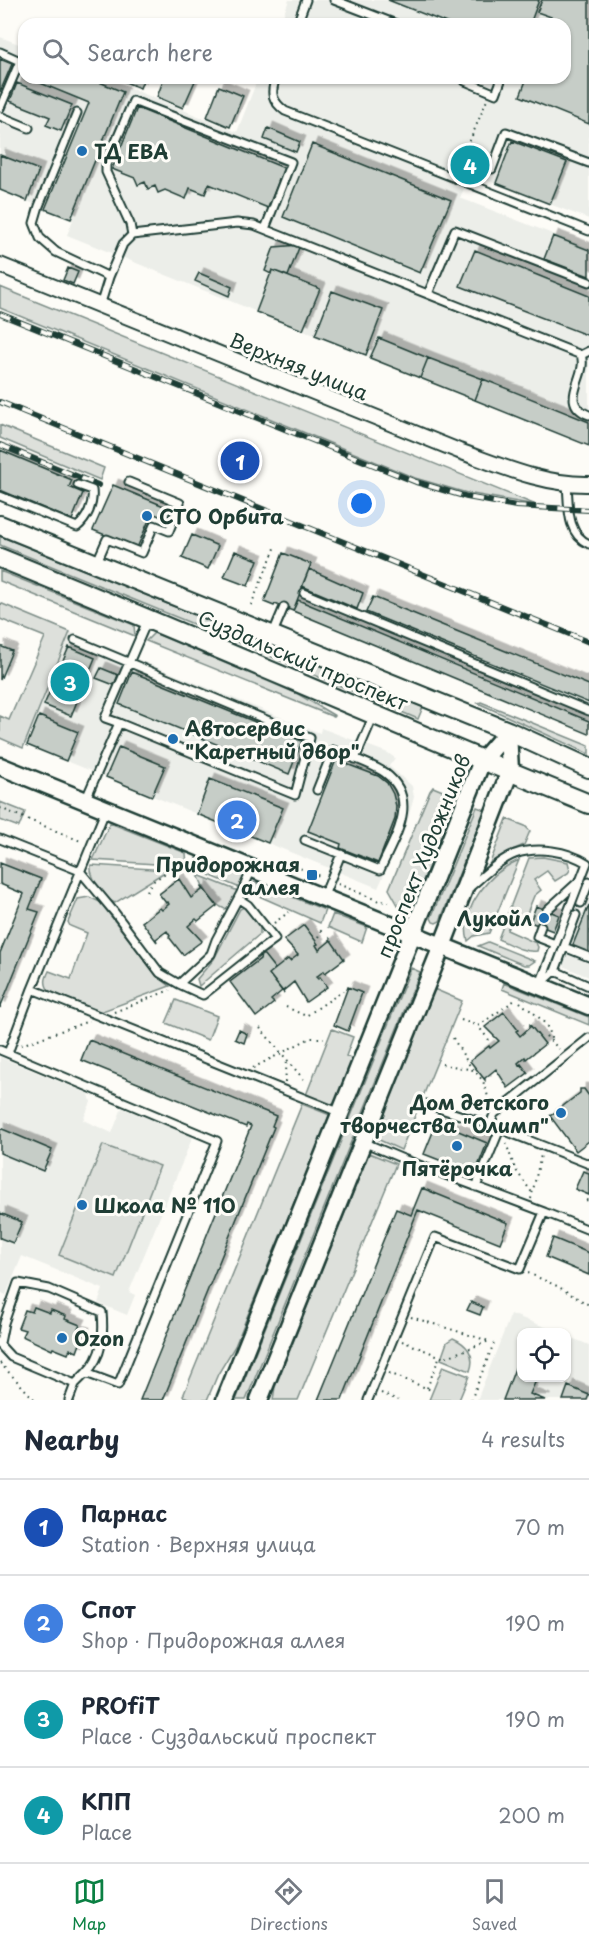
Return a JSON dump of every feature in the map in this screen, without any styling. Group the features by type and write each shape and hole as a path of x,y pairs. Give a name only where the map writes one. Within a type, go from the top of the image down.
{"main road":[{"name":"Суздальский проспект","path":"0,525 508,731 589,768"},
{"name":"Суздальский проспект","path":"0,558 589,804"}],"street":[{"name":"Верхняя улица","path":"0,265 459,451 526,474 567,484 589,484"},
{"name":"проспект Художников","path":"225,1400 482,761 508,731"},
{"path":"259,1400 510,771 508,731"},
{"path":"0,766 540,984 589,1006"}],"lane":[{"path":"299,18 306,0"},
{"path":"334,0 380,18"},
{"path":"0,52 18,60"},
{"path":"0,108 18,66"},
{"path":"274,84 273,101 285,111 589,231"},
{"path":"472,84 496,94 500,84"},
{"path":"132,235 130,224 106,171 106,165 133,100 291,162 265,229"},
{"path":"77,113 34,223 40,238 56,252 109,277"},
{"path":"0,116 29,128"},
{"path":"492,169 506,132 589,163"},
{"path":"100,306 123,244 132,235 237,223 254,225 580,355 586,374 575,394 575,401 578,408 589,415"},
{"path":"428,294 455,230 589,282"},
{"path":"580,355 589,351"},
{"path":"96,564 107,539 142,553 154,525 169,531 180,503 129,482"},
{"path":"567,484 572,530 589,544"},
{"path":"0,496 77,527 84,522 93,500 92,490 78,485"},
{"path":"304,593 589,711"},
{"path":"272,635 284,607"},
{"path":"75,640 129,662 310,738 295,795 105,718 129,662 148,618"},
{"path":"355,759 374,714"},
{"path":"85,801 119,723"},
{"path":"305,840 380,870 403,817 405,805 395,783 384,772 333,750 317,790"},
{"path":"86,1373 118,1385 217,1141 4,1052 106,809"},
{"path":"0,839 80,871 160,972 203,995 275,939 248,905 239,898"},
{"path":"461,894 514,854 552,851 575,855 588,864 540,984"},
{"path":"323,897 341,854"},
{"path":"179,984 211,954 252,869"},
{"path":"547,910 581,879"},
{"path":"581,903 589,883"},
{"path":"540,984 555,972 576,915"},
{"path":"541,926 537,937 555,944"},
{"path":"564,947 589,957"},
{"path":"555,972 589,986"},
{"path":"573,999 579,982"},
{"path":"32,989 341,1113"},
{"path":"490,1125 494,1114 589,1038"},
{"path":"426,1104 490,1125 589,1164"},
{"path":"476,1187 500,1129"},
{"path":"363,1142 589,1230"},
{"path":"368,1400 435,1237 520,1269 544,1212"},
{"path":"69,1400 75,1384 95,1364 104,1336 102,1312 49,1289 18,1282 4,1323 0,1344 11,1357 75,1384"}],"path":[{"path":"454,179 490,92"},
{"path":"250,605 276,546"},
{"path":"0,808 91,845"},
{"path":"147,891 152,882 173,868"},
{"path":"267,928 289,912"},
{"path":"318,937 323,927"},
{"path":"286,1007 306,1016 343,991"},
{"path":"478,1026 515,1000"},
{"path":"520,1002 543,1021 552,1034 551,1041"},
{"path":"460,1020 478,1026 489,1040"},
{"path":"260,1029 306,1082"},
{"path":"546,1036 566,1056"},
{"path":"243,1074 310,1038 324,1038"},
{"path":"453,1038 473,1070 483,1081 494,1114"},
{"path":"285,1091 287,1060"},
{"path":"442,1064 473,1070"},
{"path":"500,1129 515,1168 533,1194"},
{"path":"529,1207 544,1147"},
{"path":"520,1269 589,1304"},
{"path":"394,1338 444,1358 489,1341 403,1315"},
{"path":"471,1400 494,1343"},
{"path":"381,1370 429,1389 439,1356"},
{"path":"0,1363 35,1400"},
{"path":"373,1390 398,1400"}],"shaded area":[{"path":"289,0 589,0 589,219 470,174 460,198 589,248 589,446 67,235 73,220 0,190 0,37 18,44 18,84 120,84 237,132 256,84 571,84 571,18 282,18"},
{"path":"0,287 536,505 467,493 415,478 0,308"},
{"path":"0,425 104,468 100,480 0,438"},
{"path":"0,536 423,707 418,719 0,545"},
{"path":"283,553 311,564 309,569 363,593 589,685 589,734 276,604 274,606 264,602"},
{"path":"0,571 134,625 135,636 0,581"},
{"path":"0,603 70,632 23,748 0,738 0,716 9,720 45,637 0,619"},
{"name":"Автосервис \"Каретный двор\"","path":"70,632 320,733 321,728 388,753 395,758 389,766 412,786 414,797 406,826 378,888 25,744"},
{"path":"154,633 298,694 335,716 146,641"},
{"path":"481,702 589,746 589,754 478,703"},
{"path":"433,787 457,797 416,898 411,906 401,910 389,889"},
{"path":"0,802 25,812 19,827 0,820"},
{"path":"477,807 485,810 440,921 433,922 431,918"},
{"path":"507,819 525,826 530,831 524,845 490,863"},
{"path":"110,823 186,853 187,866 93,860"},
{"path":"196,857 245,877 240,888 197,870"},
{"path":"543,857 568,862 570,870 555,881 547,871 534,880 541,890 534,896 523,923 512,918 507,930 536,943 538,947 537,951 527,951 498,939 529,858"},
{"path":"519,860 489,933 474,936 468,941 466,929 468,916 479,893 498,873"},
{"path":"91,865 168,870 115,903 98,887 92,875"},
{"path":"198,875 238,891 230,906 225,909 216,904 205,890"},
{"path":"255,882 325,910 320,923 250,892"},
{"path":"89,897 100,902 157,976 170,986 100,1012 49,991 46,981 49,971 71,979 87,933 70,926 68,922 78,899"},
{"path":"589,897 589,977 563,966"},
{"path":"244,907 260,925 260,934 199,986 197,979 214,959 240,909"},
{"path":"333,914 367,927 362,942 328,927"},
{"path":"488,942 535,961 524,965 478,946"},
{"path":"411,968 420,972 246,1400 236,1400"},
{"path":"504,983 589,1017 589,1025 502,989"},
{"path":"434,989 462,1001 401,1150 375,1138"},
{"path":"176,1000 217,1016 208,1040 166,1023"},
{"path":"332,1029 353,1037 346,1056 353,1059 334,1106 306,1095"},
{"name":"Школа № 110","path":"0,1057 89,1094 91,1102 83,1120 112,1133 122,1108 193,1136 129,1292 135,1295 127,1315 98,1303 103,1289 22,1256 6,1295 0,1292"},
{"path":"302,1104 330,1115 235,1346 218,1374 207,1400 193,1400 183,1396"},
{"path":"103,1145 160,1166 116,1278 59,1255"},
{"path":"369,1153 396,1164 298,1400 273,1400 275,1387"},
{"path":"511,1314 548,1328 517,1328 517,1382 571,1382 571,1338 589,1345 589,1400 477,1400"},
{"path":"453,1338 469,1351 472,1360 470,1371 441,1359 447,1342"},
{"path":"443,1366 469,1376 459,1400 429,1400"}],"building":[{"path":"388,0 539,0 532,18 434,18"},
{"path":"542,0 589,0 589,124 520,96 525,84 571,84 571,18 551,18 537,12"},
{"path":"0,59 12,64 0,92"},
{"path":"17,83 72,105 61,131 46,125 50,117 10,101"},
{"path":"43,84 104,84 123,92 71,219 45,209 89,103"},
{"path":"130,84 142,84 140,88"},
{"path":"162,84 194,84 183,108 157,97"},
{"path":"219,86 243,96 230,127 207,117"},
{"path":"137,108 284,168 268,208 209,184 205,194 190,188 186,199 165,190 158,193 155,186 148,189 145,182 138,185 135,178 112,169"},
{"path":"268,128 300,142 296,152 264,139"},
{"path":"512,141 567,162 550,204 496,183"},
{"path":"312,144 451,200 420,273 283,217"},
{"path":"0,155 39,170 27,201 0,190"},
{"path":"553,236 589,250 589,276 544,259"},
{"path":"300,245 288,276 272,270 271,274 265,271 274,247"},
{"path":"475,250 589,296 589,336 460,286"},
{"path":"68,268 78,272 73,284 63,280"},
{"path":"272,270 320,289 303,330 256,312"},
{"path":"199,273 232,287 229,296 195,281"},
{"path":"332,291 383,310 366,355 315,335"},
{"path":"379,338 428,358 420,378 370,358"},
{"path":"428,358 483,379 475,400 420,378"},
{"path":"483,379 589,422 589,446 475,400"},
{"path":"0,450 72,480 69,487 83,493 72,520 0,490"},
{"path":"113,485 171,509 167,519 152,513 137,548 93,530"},
{"path":"192,535 218,546 208,569 182,558"},
{"path":"235,551 258,560 248,586 224,577"},
{"path":"283,553 311,564 293,611 264,602"},
{"path":"309,569 363,593 357,609 302,586"},
{"path":"373,597 589,685 589,703 366,612"},
{"path":"298,600 589,721 589,734 293,611"},
{"path":"0,646 12,651 0,680"},
{"path":"69,647 95,658 71,716 44,705"},
{"path":"101,668 118,675 114,685 96,678"},
{"path":"132,672 302,741 289,774 119,704"},
{"path":"39,716 78,732 66,761 27,745"},
{"path":"119,747 165,766 152,796 106,777"},
{"path":"336,760 378,776 387,783 393,794 396,806 395,819 378,863 340,848 341,844 308,831"},
{"path":"210,779 283,808 268,843 197,814"},
{"path":"0,863 41,879 29,909 39,912 0,1008 0,953 24,894 0,884"},
{"path":"179,879 191,898 202,890 202,887 217,906 188,926 202,941 183,955 167,931 156,939 157,942 142,922 169,904 159,894"},
{"path":"589,905 589,954 572,947"},
{"name":"Лукойл","path":"536,906 559,915 553,931 530,922"},
{"path":"304,925 318,944 316,945 319,950 330,939 344,959 316,977 318,979 320,977 327,987 306,1002 294,982 283,991 284,993 269,974 288,959 290,961 298,955 284,940"},
{"path":"261,955 264,955 275,969 269,974 282,991 271,1000 274,1003 256,1017 230,982 260,959"},
{"path":"348,987 362,993 348,1031 334,1025"},
{"path":"504,1012 520,1036 530,1025 545,1044 518,1063 528,1073 508,1088 496,1069 485,1080 470,1061 499,1041 485,1027"},
{"path":"239,1030 247,1034 244,1043 235,1039"},
{"path":"89,1040 276,1116 272,1126 274,1127 163,1400 140,1400 251,1126 247,1124 246,1127 81,1060"},
{"path":"580,1089 584,1089 589,1096 589,1141 576,1151 550,1116 580,1093"},
{"name":"Пятёрочка","path":"437,1122 487,1143 475,1174 424,1154"},
{"path":"0,1128 52,1150 43,1171 0,1153"},
{"path":"583,1171 589,1173 589,1195 575,1189"},
{"path":"422,1188 508,1223 500,1243 418,1210 342,1400 318,1400 396,1209 411,1215"},
{"path":"0,1213 22,1222 13,1243 0,1238"},
{"path":"553,1238 589,1253 589,1275 546,1257"},
{"path":"471,1302 483,1307 480,1315 467,1310"},
{"path":"34,1307 50,1313 51,1310 80,1325 77,1331 84,1333 77,1352 70,1349 68,1354 53,1348 52,1350 22,1336 25,1330 18,1328 25,1310 32,1312"},
{"path":"516,1366 517,1382 535,1382 530,1394 545,1400 503,1400"},
{"path":"568,1386 589,1395 587,1400 563,1400"}],"railway":[{"path":"0,314 416,482 467,497 516,506 589,510"},
{"path":"0,402 589,642"},
{"path":"0,445 98,485"}],"place":[{"name":"ТД ЕВА","path":"82,151"},
{"name":"КПП","path":"470,165"},
{"name":"Парнас","path":"240,461"},
{"name":"СТО Орбита","path":"147,516"},
{"name":"PROfiT","path":"70,682"},
{"name":"Автосервис \"Каретный двор\"","path":"173,739"},
{"name":"Спот","path":"237,820"},
{"name":"Придорожная аллея","path":"312,875"},
{"name":"Лукойл","path":"544,918"},
{"name":"Дом детского творчества \"Олимп\"","path":"561,1113"},
{"name":"Пятёрочка","path":"457,1146"},
{"name":"Школа № 110","path":"82,1205"},
{"name":"Ozon","path":"62,1338"}]}
